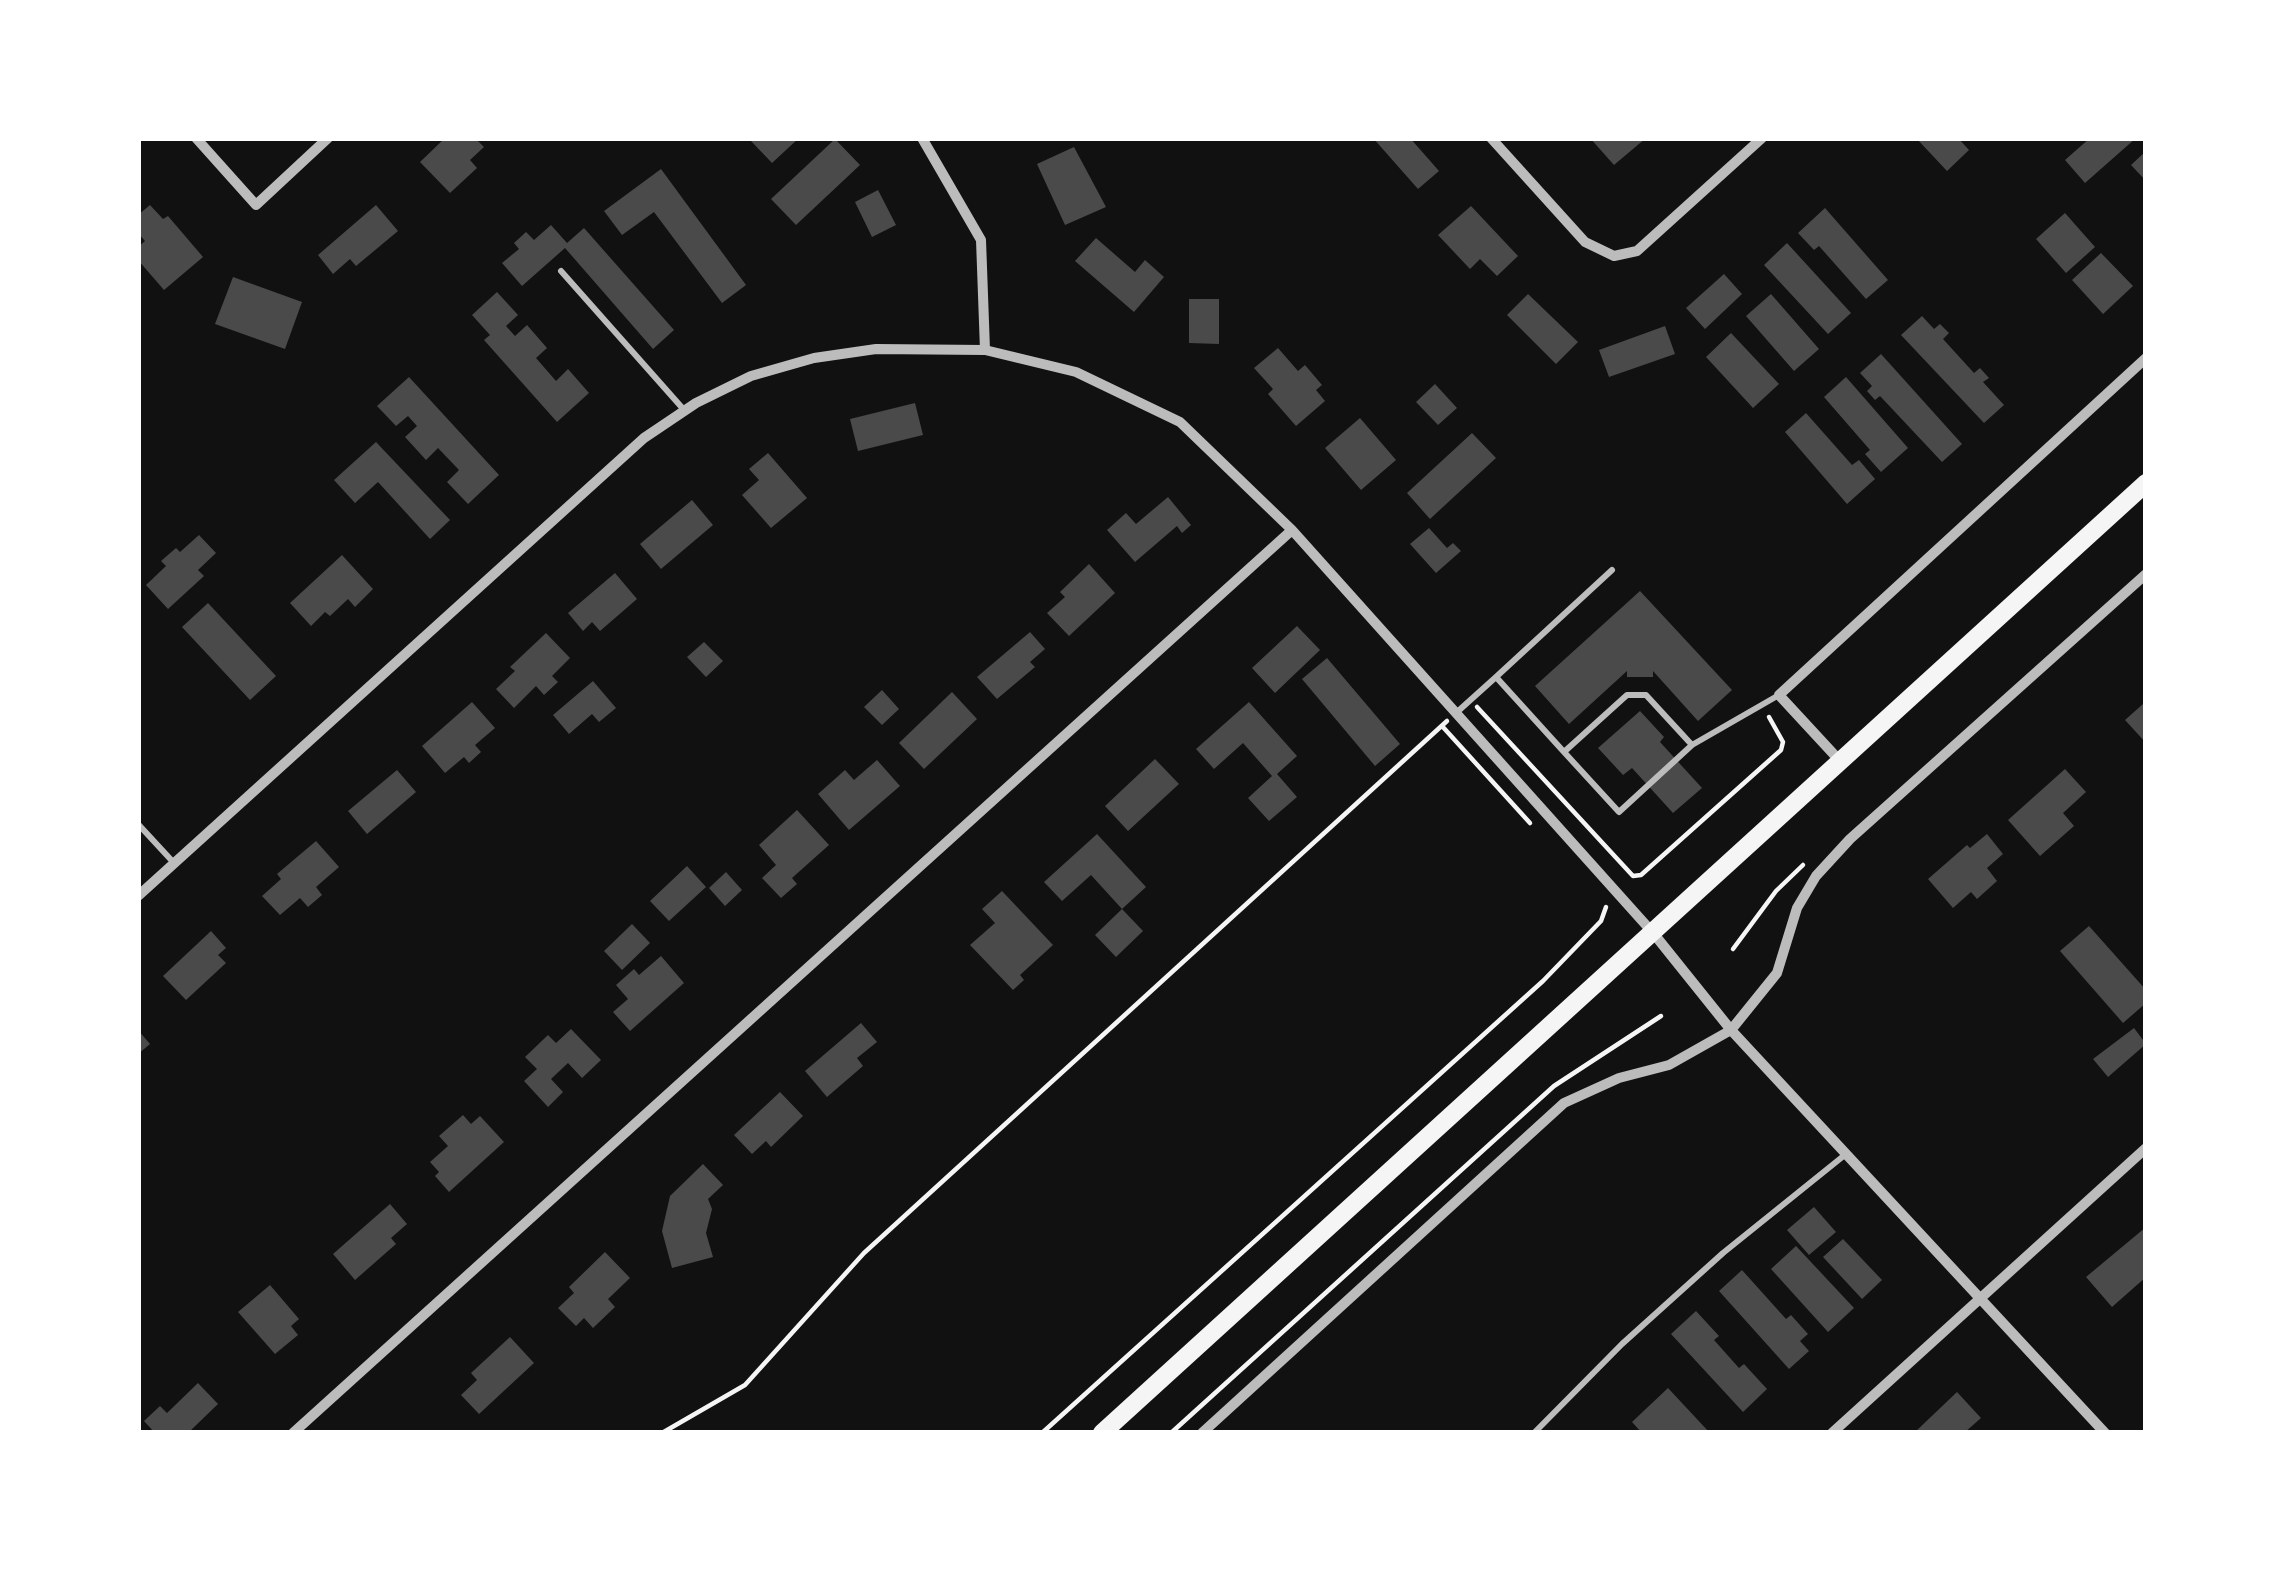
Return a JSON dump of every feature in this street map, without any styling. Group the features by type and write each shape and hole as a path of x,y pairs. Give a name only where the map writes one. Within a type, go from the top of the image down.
{"main road":[{"path":"1102,1433 2146,483"}],"street":[{"path":"196,138 256,205 328,138"},
{"path":"922,138 981,240 985,350"},
{"path":"1491,138 1585,242 1614,256 1637,251 1762,138"},
{"path":"138,896 626,454 685,411 751,376 814,358 876,349 985,350 1076,372 1180,422 1292,530 1654,934 1731,1030 2104,1433"},
{"path":"1840,761 1779,695 2146,358"},
{"path":"293,1433 1292,530"},
{"path":"1202,1433 1564,1103 1619,1078 1670,1065 1731,1030 1777,973 1797,908 1827,864 2146,574"},
{"path":"1832,1433 2146,1148"}],"lane":[{"path":"561,271 685,411"},
{"path":"1456,713 1612,570"},
{"path":"1496,677 1619,812 1692,746 1779,695"},
{"path":"1564,752 1627,695 1646,695 1692,746"},
{"path":"138,824 174,863"},
{"path":"1534,1433 1622,1344 1723,1253 1846,1154"}],"path":[{"path":"662,1433 745,1385 864,1253 1456,713"},
{"path":"1442,726 1543,837"},
{"path":"1042,1433 1543,981 1601,921 1606,905"},
{"path":"1171,1433 1554,1086 1661,1016"}],"building":[{"path":"445,138 475,138 484,147 470,160 477,168 450,193 420,162"},
{"path":"799,138 772,163 751,141"},
{"path":"1373,138 1410,138 1439,171 1418,189"},
{"path":"1590,138 1646,138 1614,165"},
{"path":"1916,138 1958,138 1969,150 1947,171"},
{"path":"2090,138 2136,138 2085,183 2065,160"},
{"path":"835,139 860,165 796,225 771,199"},
{"path":"1074,147 1106,207 1065,225 1037,164"},
{"path":"2146,151 2146,181 2131,165"},
{"path":"661,169 746,285 722,303 654,212 622,235 604,211"},
{"path":"878,190 896,225 872,237 855,202"},
{"path":"150,205 163,219 168,216 203,257 164,290 138,260 138,247 145,241 138,233 138,215"},
{"path":"376,205 398,231 356,266 350,259 333,274 318,255"},
{"path":"1471,206 1518,256 1497,276 1480,259 1470,269 1438,235"},
{"path":"1825,208 1888,280 1866,299 1819,246 1814,250 1798,233"},
{"path":"2065,213 2095,247 2066,273 2036,239"},
{"path":"551,225 567,243 584,228 674,330 653,349 565,248 522,286 502,263 519,249 514,243 526,232 534,240"},
{"path":"1096,238 1135,272 1145,260 1164,277 1134,312 1075,261"},
{"path":"1787,243 1851,313 1828,334 1764,265"},
{"path":"2101,253 2133,286 2103,314 2072,280"},
{"path":"1724,274 1742,294 1705,329 1686,308"},
{"path":"233,277 302,302 285,349 215,324"},
{"path":"497,292 518,315 506,326 515,336 527,325 547,348 536,358 556,381 568,369 589,393 557,422 484,340 490,335 472,315"},
{"path":"1528,294 1578,342 1556,364 1507,315"},
{"path":"1771,294 1819,349 1794,371 1746,316"},
{"path":"1189,299 1219,299 1219,344 1189,343"},
{"path":"1922,316 1934,329 1940,324 1949,333 1943,339 1974,373 1980,368 1989,378 1983,382 2004,405 1984,423 1901,335"},
{"path":"1665,326 1675,354 1609,377 1599,350"},
{"path":"1731,333 1779,384 1753,408 1706,357"},
{"path":"1278,348 1298,371 1305,365 1322,385 1316,390 1325,401 1296,426 1268,394 1273,389 1254,368"},
{"path":"1881,354 1962,444 1942,462 1880,396 1875,400 1867,391 1872,386 1860,373"},
{"path":"409,377 499,475 468,504 447,482 459,470 438,448 426,460 405,437 417,426 408,416 396,426 377,406"},
{"path":"1846,377 1908,448 1881,472 1865,454 1870,450 1824,397"},
{"path":"1435,384 1457,408 1438,425 1416,402"},
{"path":"915,403 923,435 858,451 850,419"},
{"path":"1806,413 1852,465 1859,460 1875,479 1847,504 1785,432"},
{"path":"1360,418 1396,460 1361,490 1325,448"},
{"path":"1472,433 1496,458 1430,519 1407,493"},
{"path":"376,442 450,520 430,539 378,482 355,503 334,480"},
{"path":"768,453 807,498 771,528 742,495 759,480 749,469"},
{"path":"1168,497 1191,525 1182,533 1177,526 1135,562 1107,530 1126,513 1136,524"},
{"path":"692,500 713,525 661,569 640,544"},
{"path":"1429,528 1447,548 1453,543 1461,551 1436,573 1410,544"},
{"path":"199,535 216,553 198,570 204,576 168,609 146,585 166,566 161,561"},
{"path":"342,555 373,589 355,607 348,599 311,626 290,603"},
{"path":"1089,564 1115,593 1069,636 1047,613 1065,597 1060,592"},
{"path":"615,573 637,599 600,631 592,622 583,631 568,613"},
{"path":"1640,591 1732,690 1698,721 1653,671 1653,677 1627,677 1627,671 1569,724 1535,686"},
{"path":"208,603 276,676 250,700 182,627"},
{"path":"1297,626 1320,650 1275,693 1252,668"},
{"path":"1030,632 1045,649 1030,662 1035,667 997,699 977,677"},
{"path":"546,633 570,658 552,676 558,682 544,695 536,686 514,708 496,689 515,671 510,667"},
{"path":"704,642 723,661 706,677 687,657"},
{"path":"1327,658 1400,744 1375,766 1302,679"},
{"path":"593,681 616,708 599,722 592,714 569,734 553,715"},
{"path":"882,690 899,709 882,725 864,707"},
{"path":"952,692 977,719 924,769 899,743"},
{"path":"472,702 495,728 475,745 481,752 469,763 464,757 445,773 422,746"},
{"path":"1249,702 1297,756 1277,774 1297,797 1269,821 1248,798 1272,776 1243,743 1214,769 1196,749"},
{"path":"2143,704 2146,707 2146,743 2125,720"},
{"path":"1640,711 1664,737 1660,742 1702,788 1673,813 1632,768 1623,775 1598,748"},
{"path":"1155,759 1179,784 1128,831 1105,806"},
{"path":"877,760 900,786 849,830 818,794 845,770 854,780"},
{"path":"2065,769 2086,792 2063,813 2074,826 2040,856 2008,820"},
{"path":"397,770 416,792 367,834 348,811"},
{"path":"797,810 829,845 792,878 797,884 781,898 762,878 776,865 759,845"},
{"path":"1097,834 1146,887 1122,909 1091,875 1062,901 1044,882"},
{"path":"1987,834 2003,854 1987,868 1997,881 1977,899 1971,892 1953,908 1928,879"},
{"path":"316,841 339,867 316,887 322,895 308,907 300,898 280,915 262,896 281,879 277,874"},
{"path":"687,866 706,887 669,921 650,901"},
{"path":"726,872 742,890 725,906 709,888"},
{"path":"1002,891 1053,945 1020,975 1024,980 1013,990 970,945 995,923 982,909"},
{"path":"1122,909 1143,931 1116,957 1095,935"},
{"path":"632,924 650,943 622,970 604,951"},
{"path":"2089,926 2146,990 2146,1003 2123,1023 2060,951"},
{"path":"211,931 226,948 218,955 226,963 186,1000 163,976"},
{"path":"661,956 684,983 630,1031 613,1012 628,999 616,985 634,969 639,975"},
{"path":"861,1023 877,1042 857,1058 863,1066 827,1097 805,1071"},
{"path":"2134,1028 2146,1044 2108,1077 2093,1059"},
{"path":"571,1029 601,1060 582,1078 568,1063 551,1079 563,1092 548,1107 524,1081 537,1069 525,1057 548,1035 556,1043"},
{"path":"138,1030 150,1044 138,1054"},
{"path":"780,1092 803,1116 771,1147 766,1141 752,1154 734,1135"},
{"path":"463,1115 471,1124 480,1116 504,1142 449,1192 430,1162 448,1146 439,1136"},
{"path":"703,1164 723,1185 708,1199 712,1209 706,1233 713,1257 672,1268 662,1231 670,1196"},
{"path":"390,1204 407,1224 391,1238 396,1244 355,1280 333,1254"},
{"path":"1814,1207 1836,1232 1809,1255 1787,1230"},
{"path":"2146,1227 2146,1277 2112,1307 2086,1277"},
{"path":"1843,1239 1882,1280 1862,1299 1823,1257"},
{"path":"1796,1246 1854,1308 1828,1332 1771,1269"},
{"path":"605,1252 630,1278 608,1299 615,1307 593,1328 584,1318 576,1326 558,1308 574,1293 569,1287"},
{"path":"1742,1270 1786,1319 1791,1315 1808,1334 1800,1341 1809,1351 1789,1369 1719,1291"},
{"path":"270,1285 299,1319 291,1326 298,1335 275,1354 238,1312"},
{"path":"1696,1311 1739,1368 1744,1364 1767,1389 1743,1412 1671,1334"},
{"path":"510,1337 534,1363 479,1414 461,1395 477,1380 471,1373"},
{"path":"198,1383 218,1404 188,1433 155,1433 144,1421 160,1406 167,1413"},
{"path":"1668,1388 1710,1433 1642,1433 1632,1422"},
{"path":"1957,1392 1981,1418 1964,1433 1914,1433"}]}
